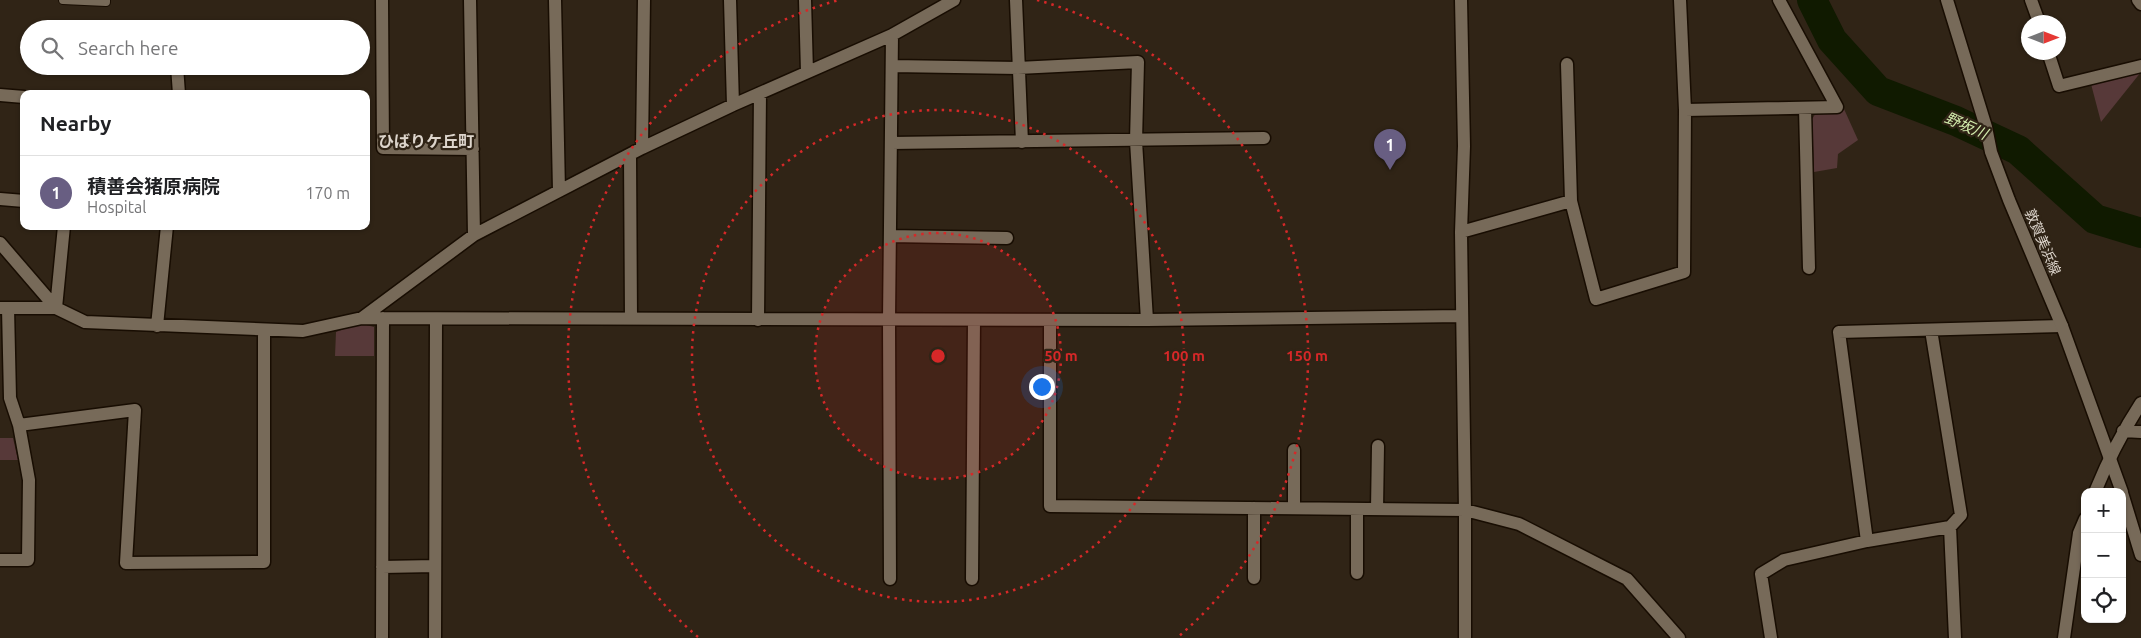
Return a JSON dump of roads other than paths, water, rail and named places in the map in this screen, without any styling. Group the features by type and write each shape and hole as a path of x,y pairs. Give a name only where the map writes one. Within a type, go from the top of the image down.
{"street":[{"path":"382,0 384,148 473,149"},
{"path":"470,0 474,235"},
{"path":"555,0 559,191"},
{"path":"642,148 644,0"},
{"path":"730,0 733,105"},
{"path":"805,0 807,72"},
{"path":"362,318 474,235 642,148 733,105 892,35 954,0"},
{"path":"1016,0 1022,142"},
{"path":"1461,0 1464,146 1460,232 1465,510 1465,638"},
{"path":"1567,64 1571,201 1596,299 1684,272 1685,110 1680,0"},
{"path":"1685,110 1837,107 1779,0"},
{"name":"敦賀美浜線","path":"1948,0 1986,126 1991,152 2062,326 2121,488"},
{"path":"2032,0 2037,15"},
{"path":"2138,0 2141,4"},
{"path":"890,578 889,320 892,35"},
{"path":"2051,60 2059,86 2141,66"},
{"path":"892,66 1018,68 1138,62 1136,141 1147,320"},
{"path":"178,75 179,90"},
{"path":"758,320 760,93"},
{"path":"0,95 20,97"},
{"path":"1805,108 1809,268"},
{"path":"891,143 1264,138"},
{"path":"630,155 631,319"},
{"path":"0,199 20,201"},
{"path":"1460,232 1571,201"},
{"path":"56,308 64,230"},
{"path":"157,326 167,230"},
{"path":"890,236 1007,238"},
{"path":"0,243 56,308 84,322 157,326 303,331 362,318 1147,320 1462,316"},
{"path":"0,560 28,560 29,480 19,425 10,398 4,308 56,308"},
{"path":"382,638 383,318"},
{"path":"435,638 436,319"},
{"path":"972,579 974,320"},
{"path":"1050,320 1050,506 1465,510 1519,524 1627,580 1678,638"},
{"path":"1867,541 1839,332 2062,326"},
{"path":"19,425 135,410 126,563 264,562 264,330"},
{"path":"1771,638 1761,574 1784,560 1867,541 1950,527 1961,515 1931,330"},
{"path":"2098,488 2110,456 2141,403"},
{"path":"2123,431 2141,432"},
{"path":"1377,509 1378,446"},
{"path":"1294,450 1294,508"},
{"name":"敦賀美浜線","path":"2126,505 2141,555"},
{"path":"1254,508 1254,578"},
{"path":"1357,509 1357,573"},
{"path":"1950,527 1955,638"},
{"path":"2064,638 2081,529"},
{"path":"382,567 435,566"}],"lane":[{"path":"63,0 106,2 106,0"}],"waterway":[{"name":"野坂川","path":"1812,0 1832,40 1878,91 1956,121 2018,150 2095,219 2141,233"}],"place":[{"name":"積善会猪原病院","path":"1390,170"}],"district":[{"name":"ひばりケ丘町","path":"426,141"}]}
